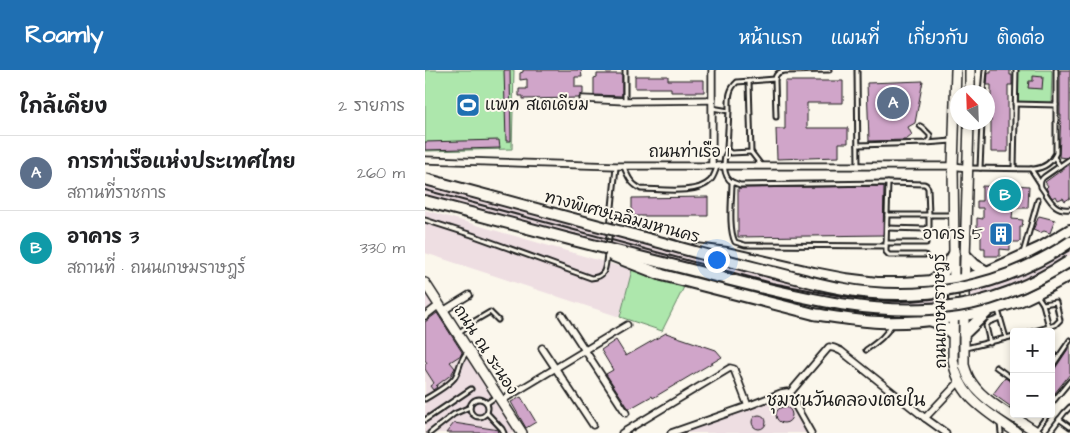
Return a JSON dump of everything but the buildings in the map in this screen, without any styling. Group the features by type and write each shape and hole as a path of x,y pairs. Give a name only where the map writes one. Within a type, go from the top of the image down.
{"highway":[{"name":"ทางพิเศษเฉลิมมหานคร","path":"425,179 666,244 839,288 873,293 935,292 958,289 1003,277 1026,267 1070,242"},
{"name":"ทางพิเศษเฉลิมมหานคร","path":"425,201 807,298 868,308 907,310 959,306 983,300 1031,283 1070,262"},
{"path":"666,244 727,253 845,279 877,283 931,282 965,279 987,272 1040,248 1070,230"},
{"path":"573,240 662,275 814,314 879,322 930,320 993,309 1019,301 1070,275"},
{"path":"931,282 943,273 954,254"},
{"path":"966,256 975,265 987,272"},
{"path":"964,334 993,309"},
{"path":"930,320 940,324 953,334"}],"street":[{"path":"712,70 712,108 718,165"},
{"name":"ถนนเกษมราษฎร์","path":"956,70 953,166 954,280 964,334 964,365 967,375 976,389 989,400 1010,412"},
{"path":"969,85 970,70"},
{"path":"583,99 712,100"},
{"name":"ถนนเกษมราษฎร์","path":"969,130 965,279 959,315 953,334 954,367 959,382 970,397 1017,433"},
{"name":"ถนนท่าเรือ 1","path":"425,160 616,166 953,166 968,168"},
{"name":"ถนน ณ ระนอง","path":"425,283 522,433"},
{"path":"425,316 469,295"},
{"path":"562,315 626,414"},
{"path":"499,399 555,369 627,325"},
{"path":"789,394 829,347 834,348 841,351 946,433"},
{"path":"542,348 593,425"},
{"path":"622,433 730,368 734,369 748,406"},
{"path":"925,418 959,382"},
{"path":"671,433 787,392 811,433"},
{"name":"ถนนเกษมราษฎร์","path":"1020,418 1037,432"}],"lane":[{"path":"625,70 625,100"},
{"path":"776,117 775,76 778,72 829,70"},
{"path":"857,70 858,166"},
{"path":"984,85 985,70"},
{"path":"1014,168 1016,70"},
{"path":"968,168 1031,169 1040,168 1049,163 1056,153 1056,70"},
{"path":"624,166 629,180 641,188 685,190 701,187 710,181 728,151 729,93 731,88 737,82 775,79"},
{"path":"749,81 751,152 761,166"},
{"path":"1015,104 1056,105"},
{"path":"712,108 729,111"},
{"path":"920,126 930,135 930,139 925,143"},
{"path":"979,168 981,130"},
{"path":"914,138 914,143"},
{"path":"858,144 954,141"},
{"path":"728,151 731,153 751,152"},
{"path":"1054,157 1060,166"},
{"path":"1041,183 1044,177 1070,159"},
{"path":"718,165 732,182 740,185 888,183 926,185 928,188 929,227 887,228"},
{"path":"425,220 591,278 597,278 604,271 616,166"},
{"path":"1031,169 1041,183 1041,187 1056,207 1064,210 1070,209"},
{"path":"732,182 732,236 735,242 739,244 886,245 925,243"},
{"path":"888,183 886,252 889,255 925,256"},
{"path":"1022,256 1038,200"},
{"path":"887,215 954,215"},
{"path":"1036,293 1043,304 1049,327"},
{"path":"1043,304 1054,301 1057,303 1060,320 1055,325 1045,328"},
{"path":"993,309 1000,318 1007,338"},
{"path":"457,334 490,312 498,320"},
{"path":"990,343 986,326 989,322 1000,318"},
{"path":"866,350 888,332 893,322"},
{"path":"963,349 1010,337"},
{"path":"1055,362 1070,340"},
{"path":"426,397 451,381 463,357 469,351"},
{"path":"996,367 1010,377"},
{"path":"1055,401 1070,381"},
{"path":"425,420 471,389"},
{"path":"487,403 499,399"},
{"path":"474,400 485,400 488,405 488,411 485,415 479,417 474,415 470,410 471,407 474,400"},
{"path":"430,433 454,414 471,407"},
{"path":"1049,433 1070,407"},
{"path":"487,413 503,429 504,433"},
{"path":"1037,432 1046,418"},
{"path":"1059,419 1070,427"},
{"path":"1000,421 1001,433"}],"shaded area":[{"path":"425,183 780,280 831,289 953,292 1070,245 1070,255 1029,277 986,293 954,300 916,304 875,304 830,298 716,273 425,195"},
{"path":"425,210 632,270 620,317 425,253"},
{"path":"425,287 518,433 425,433"},
{"path":"787,390 810,433 679,433"}],"green space":[{"name":"แพท สเตเดียม","path":"425,70 514,70 512,149 425,151"},
{"path":"1018,70 1051,70 1051,103 1018,103"},
{"path":"632,270 685,285 662,331 620,317"}],"railway":[{"path":"425,190 772,283 873,300 926,300 976,291 1024,274 1070,250"}],"place":[{"name":"การท่าเรือแห่งประเทศไทย","path":"893,103"},
{"name":"แพท สเตเดียม","path":"468,105"},
{"name":"อาคาร 3","path":"1005,195"},
{"name":"อาคาร 5","path":"1001,234"}],"district":[{"name":"ชุมชนวันคลองเตยใน","path":"846,400"}]}
